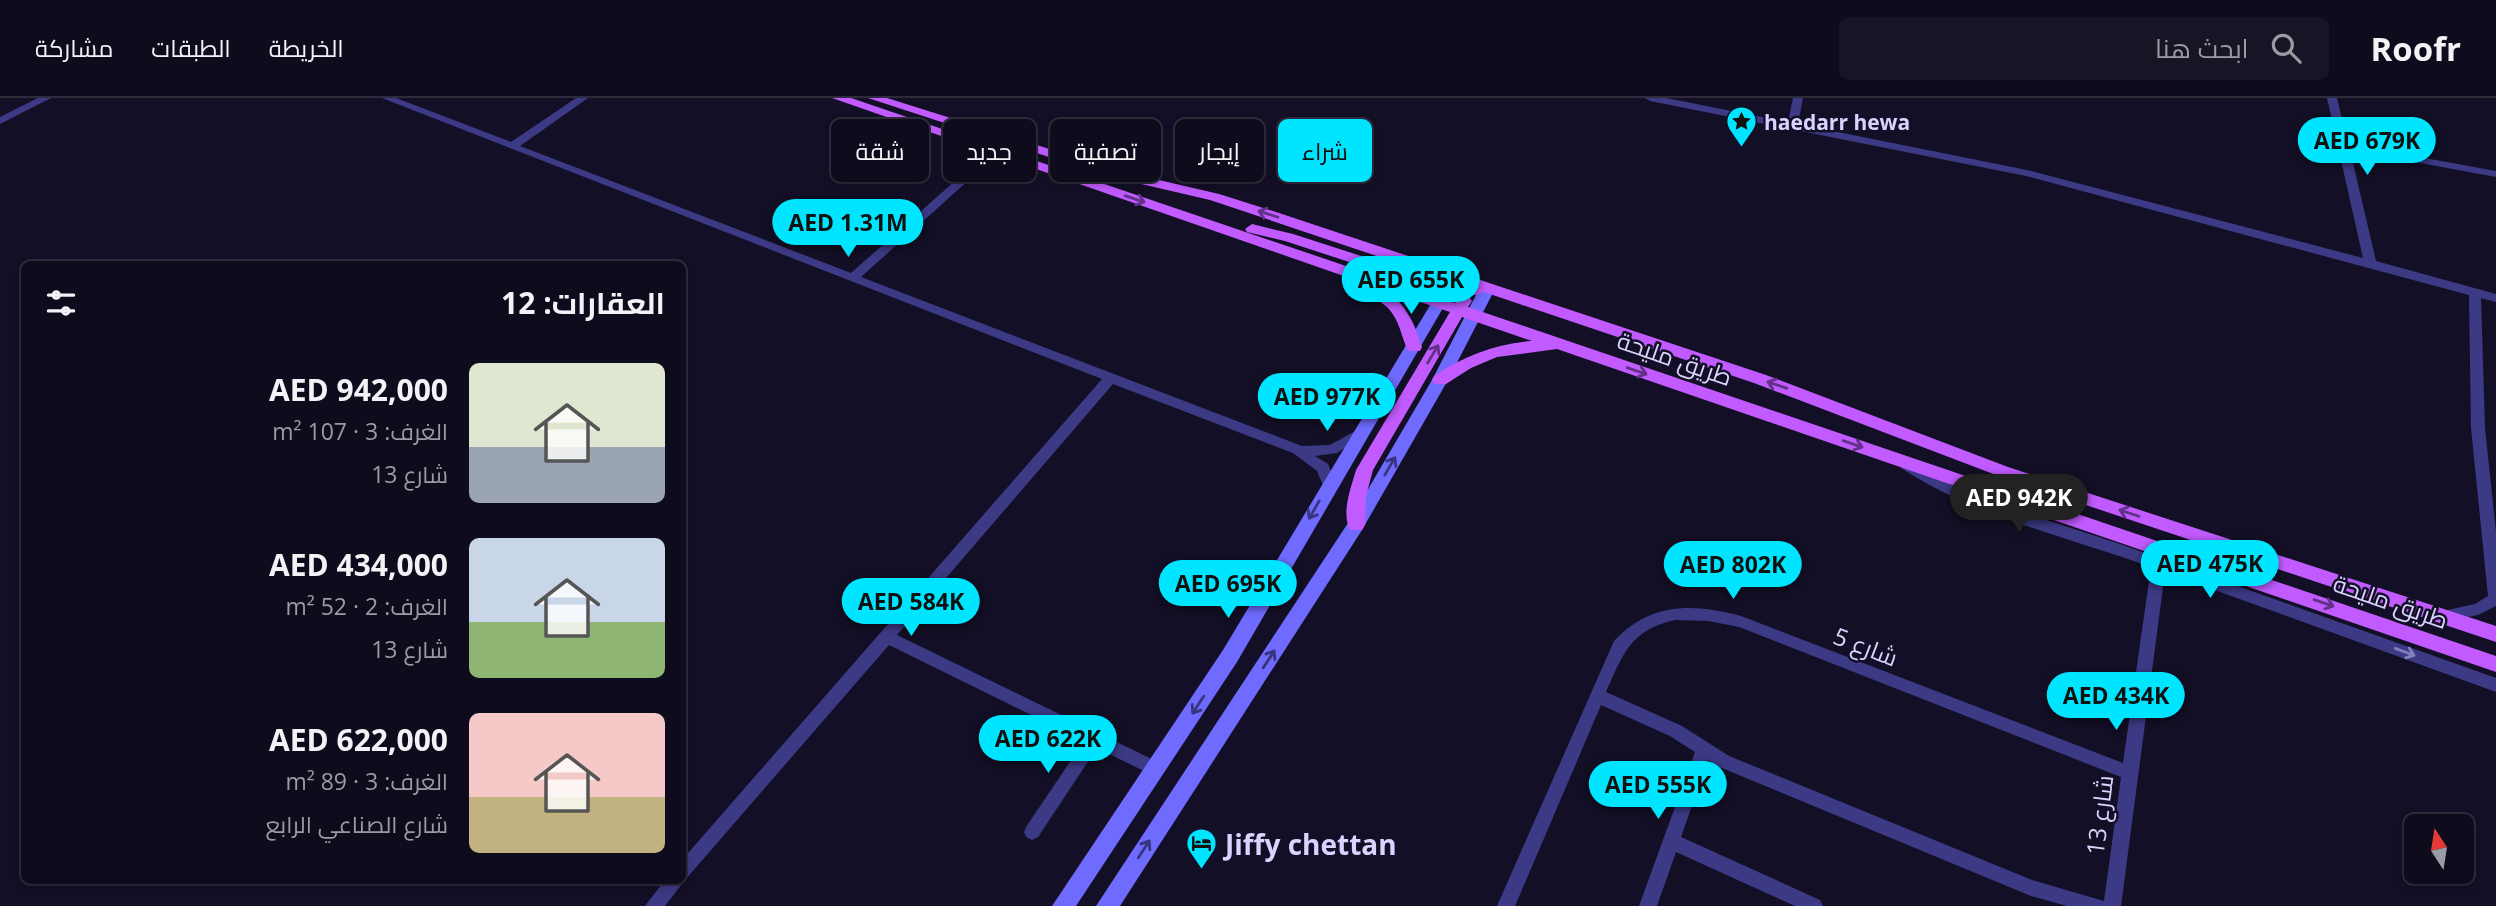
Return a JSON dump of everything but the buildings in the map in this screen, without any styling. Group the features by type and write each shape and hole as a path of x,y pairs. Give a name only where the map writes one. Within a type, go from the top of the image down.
{"main road":[{"name":"طريق مليحة","path":"838,98 943,135"},
{"name":"طريق مليحة","path":"874,98 1112,173 1245,207 1447,290"},
{"name":"طريق مليحة","path":"1036,166 1315,261 1447,290 1653,345 1804,394 2002,471 2496,634"},
{"path":"1212,225 1272,233 1472,297"},
{"path":"1315,261 1328,272 1377,292 1394,303 1407,323 1414,347"},
{"path":"1063,906 1230,656 1329,484 1447,290"},
{"name":"طريق مليحة","path":"1472,297 1573,348 2496,664"},
{"path":"1107,906 1356,525 1440,380 1472,297"},
{"path":"1356,525 1357,496 1365,470 1472,297"},
{"path":"1440,380 1472,361 1502,350 1539,346 1573,348"}],"street":[{"path":"0,121 46,98"},
{"path":"387,98 1298,450 1323,468 1329,484"},
{"path":"512,146 583,98"},
{"path":"1650,98 2027,173 2496,298"},
{"path":"1792,126 1798,98"},
{"path":"2332,98 2370,264"},
{"path":"2343,146 2496,174"},
{"path":"852,278 960,182"},
{"path":"2443,616 2478,609 2496,599 2478,428 2475,293"},
{"path":"686,868 1111,378"},
{"path":"1298,450 1332,450 1359,434"},
{"path":"1902,461 1929,479 1973,498 2496,685"},
{"name":"شارع 13","path":"2112,906 2159,564"},
{"name":"شارع 5","path":"1506,906 1619,645 1628,633 1655,619 1671,615 1705,614 1741,622 2129,773"},
{"path":"887,637 1156,769"},
{"path":"1596,695 1664,725 1723,761 2018,883 2077,903 2097,906"},
{"path":"1032,832 1094,739"},
{"path":"1648,906 1704,750"},
{"path":"1671,841 1814,906"},
{"path":"654,906 673,884"}],"place":[{"name":"haedarr hewa","path":"1741,149"},
{"name":"Jiffy chettan","path":"1202,871"}]}
